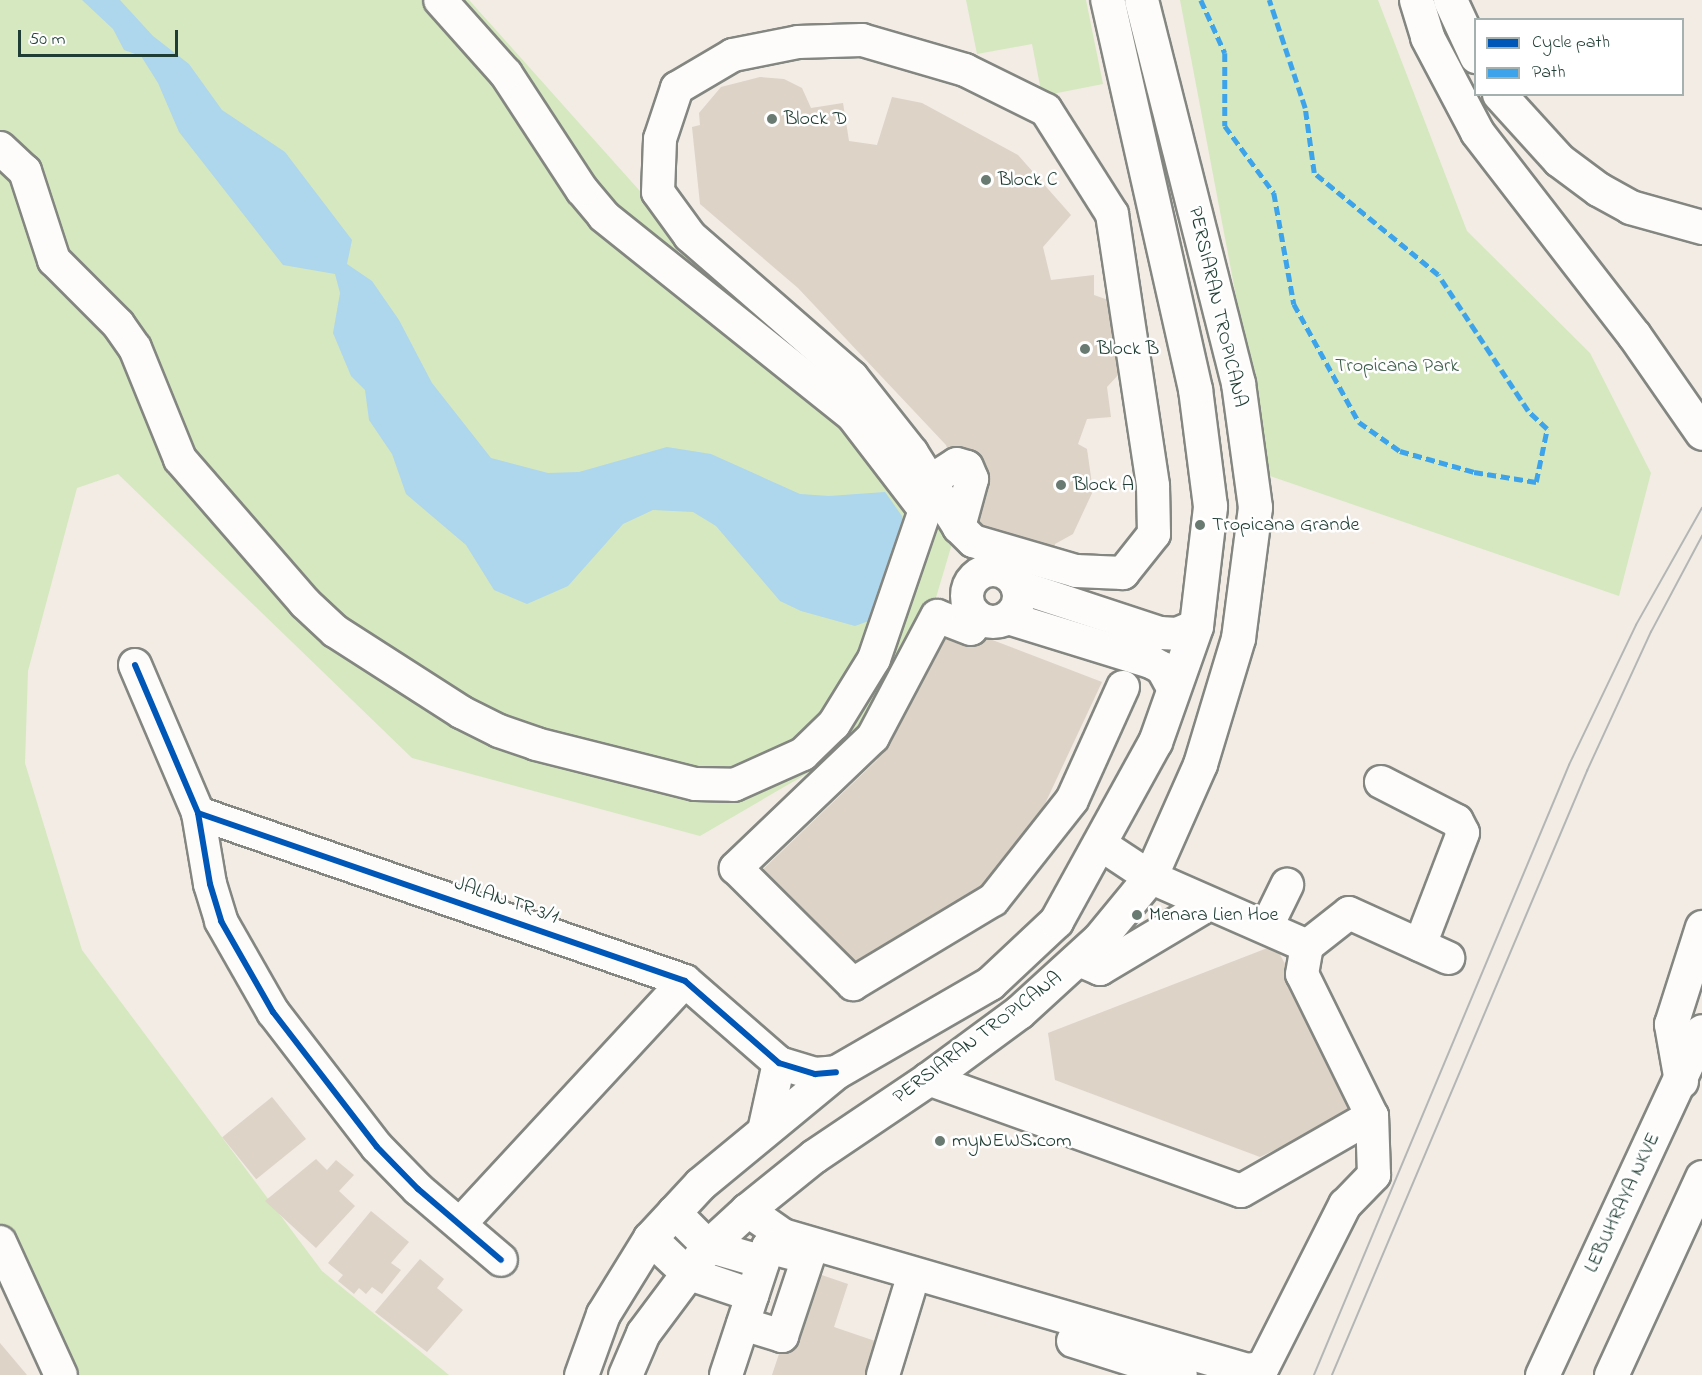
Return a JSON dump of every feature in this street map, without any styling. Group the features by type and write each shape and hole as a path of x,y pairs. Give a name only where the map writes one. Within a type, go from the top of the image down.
{"main road":[{"name":"PERSIARAN TROPICANA","path":"581,1375 603,1314 651,1238 674,1212 764,1131 836,1071 990,983 1056,921 1155,742 1196,627 1210,506 1195,388 1107,0"},
{"name":"PERSIARAN TROPICANA","path":"625,1375 643,1333 687,1273 708,1246 747,1210 814,1156 928,1079 1019,1012 1079,960 1150,877 1200,764 1238,638 1255,507 1238,383 1141,0"},
{"path":"1416,0 1427,37 1477,132 1634,335 1702,433"},
{"path":"1450,0 1474,52"},
{"path":"1501,96 1559,160 1598,189 1630,207 1702,227"},
{"path":"1681,1081 1671,1024 1702,927"},
{"name":"LEBUHRAYA NKVE","path":"1542,1375 1681,1081 1702,1031"},
{"path":"1611,1375 1702,1177"}],"street":[{"path":"0,148 25,171 54,260 118,324 135,348 180,459 305,603 335,631 461,712 499,730 536,744 695,784 734,786 803,754 834,724 874,659 925,510 852,415 604,216 572,174 506,74 440,0"},
{"path":"1123,687 1072,800 993,900 853,984 736,868 873,737 937,616 971,629 974,614 967,597 972,580 978,574 1004,569 1123,573 1154,534 1153,486 1112,214 1046,110 965,70 862,40 798,42 733,55 677,88 660,139 658,192 690,236 852,377 912,453 958,527 1004,569 1160,633 1177,634 1196,627"},
{"path":"929,482 957,464 967,467 972,479 958,527"},
{"path":"1004,569 1018,603 1008,618"},
{"path":"974,614 990,622 1008,618 1151,662 1162,668 1173,688"},
{"path":"135,665 198,813 210,885 221,921 273,1012 377,1147 418,1189 501,1260"},
{"path":"1381,782 1457,820 1463,833 1420,945"},
{"name":"JALAN TR 3/1","path":"198,813 685,981 737,1023 779,1064"},
{"path":"1100,844 1150,877 1209,904 1268,926 1307,946"},
{"path":"1268,926 1287,885"},
{"path":"1079,960 1100,969 1209,904"},
{"path":"747,1210 783,1235 1249,1370 1263,1367 1345,1205 1374,1175 1372,1116 1302,974 1307,946 1349,913 1448,958"},
{"path":"460,1224 685,981"},
{"path":"764,1131 779,1064 815,1074 836,1071"},
{"path":"928,1079 1241,1191 1372,1116"},
{"path":"674,1212 708,1246 763,1262"},
{"path":"651,1238 687,1273 752,1295"},
{"path":"0,1242 61,1375"},
{"path":"726,1375 768,1247 1181,1375"},
{"path":"742,1324 782,1336 808,1258"},
{"path":"883,1375 909,1290"}],"green space":[{"path":"0,0 469,0 681,237 868,404 954,537 932,611 839,755 700,836 412,758 118,474 77,488 28,671 25,763 82,950 322,1271 449,1375 66,1375 0,1241"},
{"path":"966,0 1086,0 1103,84 1042,96 1032,44 977,54"},
{"name":"Tropicana Park","path":"1180,0 1378,0 1467,231 1590,353 1651,473 1619,596 1270,476"}],"water":[{"path":"82,0 120,0 153,36 189,64 222,110 285,152 352,240 347,264 372,281 399,320 432,383 491,458 548,473 579,472 667,447 711,454 800,494 829,496 885,492 902,516 908,540 874,619 855,626 801,611 780,601 716,526 693,512 653,510 623,524 568,586 527,604 494,590 466,545 406,494 392,454 369,420 365,390 351,376 333,333 340,293 335,274 283,265 179,132 158,83 141,56 124,50 113,29"}],"building":[{"path":"760,77 784,79 802,88 811,108 843,103 849,141 877,145 892,97 922,103 1018,155 1071,215 1043,247 1051,280 1094,275 1094,295 1111,301 1116,315 1120,373 1107,387 1111,417 1087,419 1078,444 1087,449 1093,491 1073,534 1055,544 1054,554 975,530 946,445 798,288 700,204 692,127 700,125 699,113 721,87"},
{"path":"940,620 1102,682 1036,823 986,892 859,972 756,876 877,760"},
{"path":"1275,945 1361,1108 1260,1157 1055,1080 1048,1033"},
{"path":"272,1097 306,1139 256,1179 222,1137"},
{"path":"316,1159 327,1170 336,1160 354,1175 339,1191 355,1206 316,1248 265,1201"},
{"path":"371,1211 409,1242 391,1263 401,1270 382,1294 372,1287 366,1294 359,1288 354,1294 338,1281 343,1275 328,1263"},
{"path":"420,1259 444,1279 437,1288 463,1310 427,1352 375,1312"},
{"path":"807,1270 848,1284 834,1327 878,1342 867,1375 772,1375"},
{"path":"0,1343 27,1375 0,1375"}],"tram line":[{"path":"1314,1375 1569,765 1636,625 1702,508"},
{"path":"1332,1375 1587,771 1651,632 1702,536"}],"marked path":[{"path":"1201,0 1225,53 1225,126 1274,193 1294,304 1359,422 1400,451 1474,472 1536,482 1547,429 1528,411 1438,275 1314,173 1305,108 1269,0"}],"cycle path":[{"path":"135,665 198,813 210,884 221,921 273,1012 377,1147 418,1189 501,1260"},
{"path":"198,813 685,981 779,1063 815,1074 836,1072"}],"place":[{"name":"Block D","path":"772,119"},
{"name":"Block C","path":"986,180"},
{"name":"Block B","path":"1085,349"},
{"name":"Block A","path":"1061,485"},
{"name":"Tropicana Grande","path":"1200,525"},
{"name":"Menara Lien Hoe","path":"1137,915"},
{"name":"myNEWS.com","path":"940,1141"}]}
